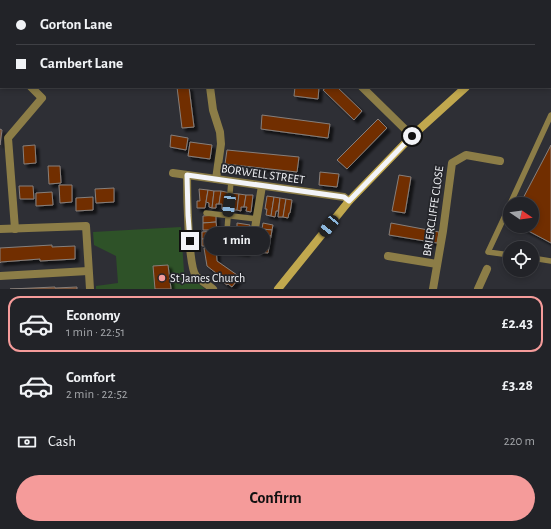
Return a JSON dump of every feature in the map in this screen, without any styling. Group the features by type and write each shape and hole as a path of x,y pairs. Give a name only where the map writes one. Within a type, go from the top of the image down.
{"street":[{"path":"15,228 8,138 42,98 32,88"},
{"path":"210,88 213,110 220,132 216,179"},
{"path":"363,88 412,136"},
{"path":"279,289 349,201 412,136 465,88"},
{"name":"BRIERCLIFFE CLOSE","path":"432,289 443,231 452,162 466,155 500,161"},
{"name":"BORWELL STREET","path":"173,173 344,197 349,201"},
{"path":"187,175 192,267 196,275 213,289"},
{"path":"252,246 262,186"},
{"path":"0,230 15,228 86,226 90,289"},
{"path":"388,256 437,264"},
{"path":"478,289 487,269"},
{"path":"0,276 88,271"}],"lane":[{"path":"513,197 551,115"},
{"path":"230,193 231,181"},
{"path":"226,243 229,205"},
{"path":"206,213 257,219"},
{"path":"503,219 488,252 503,254"},
{"path":"539,259 551,260"}],"green space":[{"path":"181,227 184,272 205,289 96,289 96,286 118,283 116,256 94,245 93,232"}],"building":[{"path":"177,88 189,88 194,127 182,128"},
{"path":"295,88 319,88 318,99 294,96"},
{"path":"326,88 338,88 362,111 354,120 323,90"},
{"path":"262,115 330,124 328,138 261,129"},
{"path":"378,119 387,128 347,169 337,160"},
{"path":"0,129 2,130 0,145"},
{"path":"171,135 188,138 186,150 170,147"},
{"path":"190,142 212,145 210,159 188,156"},
{"path":"35,145 36,163 24,164 23,146"},
{"path":"551,145 551,243 532,233 539,233 539,197 524,197"},
{"path":"227,150 299,157 297,172 225,164"},
{"path":"48,166 60,166 61,183 49,184"},
{"path":"320,172 339,174 337,187 319,185"},
{"path":"399,175 411,177 405,213 392,211"},
{"path":"59,185 72,185 72,202 60,203"},
{"path":"19,186 33,186 34,199 20,199"},
{"path":"114,188 114,202 96,203 95,189"},
{"path":"199,189 208,190 205,208 197,208 197,201 200,201"},
{"path":"208,190 214,191 212,208 209,207 209,203 206,202"},
{"path":"214,191 221,191 219,204 216,204 216,208 212,208"},
{"path":"221,191 230,193 229,205 226,205 226,210 222,209 222,204 219,204"},
{"path":"52,192 53,205 36,206 36,193"},
{"path":"230,193 239,194 237,210 233,210 233,206 229,205"},
{"path":"239,194 246,195 244,207 241,207 241,211 237,210"},
{"path":"246,195 253,195 251,212 246,211 247,207 244,207"},
{"path":"267,196 274,197 271,216 266,215 267,209 265,209"},
{"path":"93,197 93,210 76,211 76,198"},
{"path":"274,197 280,198 278,211 276,211 275,217 271,216"},
{"path":"280,198 286,199 283,217 278,217"},
{"path":"286,199 292,200 288,218 283,217"},
{"path":"216,215 216,222 203,223 203,216"},
{"path":"216,222 217,230 203,230 203,223"},
{"path":"237,223 250,225 249,230 237,229"},
{"path":"263,223 273,225 272,230 262,229"},
{"path":"391,223 439,232 437,243 389,235"},
{"path":"237,229 249,230 248,236 236,234"},
{"path":"262,229 272,230 271,236 261,234"},
{"path":"214,231 214,234 220,234 220,238 202,239 202,232"},
{"path":"236,234 248,236 247,242 235,240"},
{"path":"261,234 271,236 270,241 260,239"},
{"path":"220,238 220,243 214,243 215,246 202,246 202,239"},
{"path":"260,239 270,241 268,253 258,252"},
{"path":"235,240 247,242 247,247 234,246"},
{"path":"52,245 52,247 75,246 75,259 40,261 40,259 0,263 0,248"},
{"path":"234,246 247,247 246,253 233,251"},
{"path":"216,247 217,261 240,277 232,287 219,279 220,278 216,273 207,266 204,248"},
{"name":"St James Church","path":"168,265 171,289 155,289 153,266"},
{"path":"77,287 77,289 10,289"}],"place":[{"name":"St James Church","path":"162,278"}],"route":[{"path":"190,241 187,175 344,197 349,201 412,136"}]}
